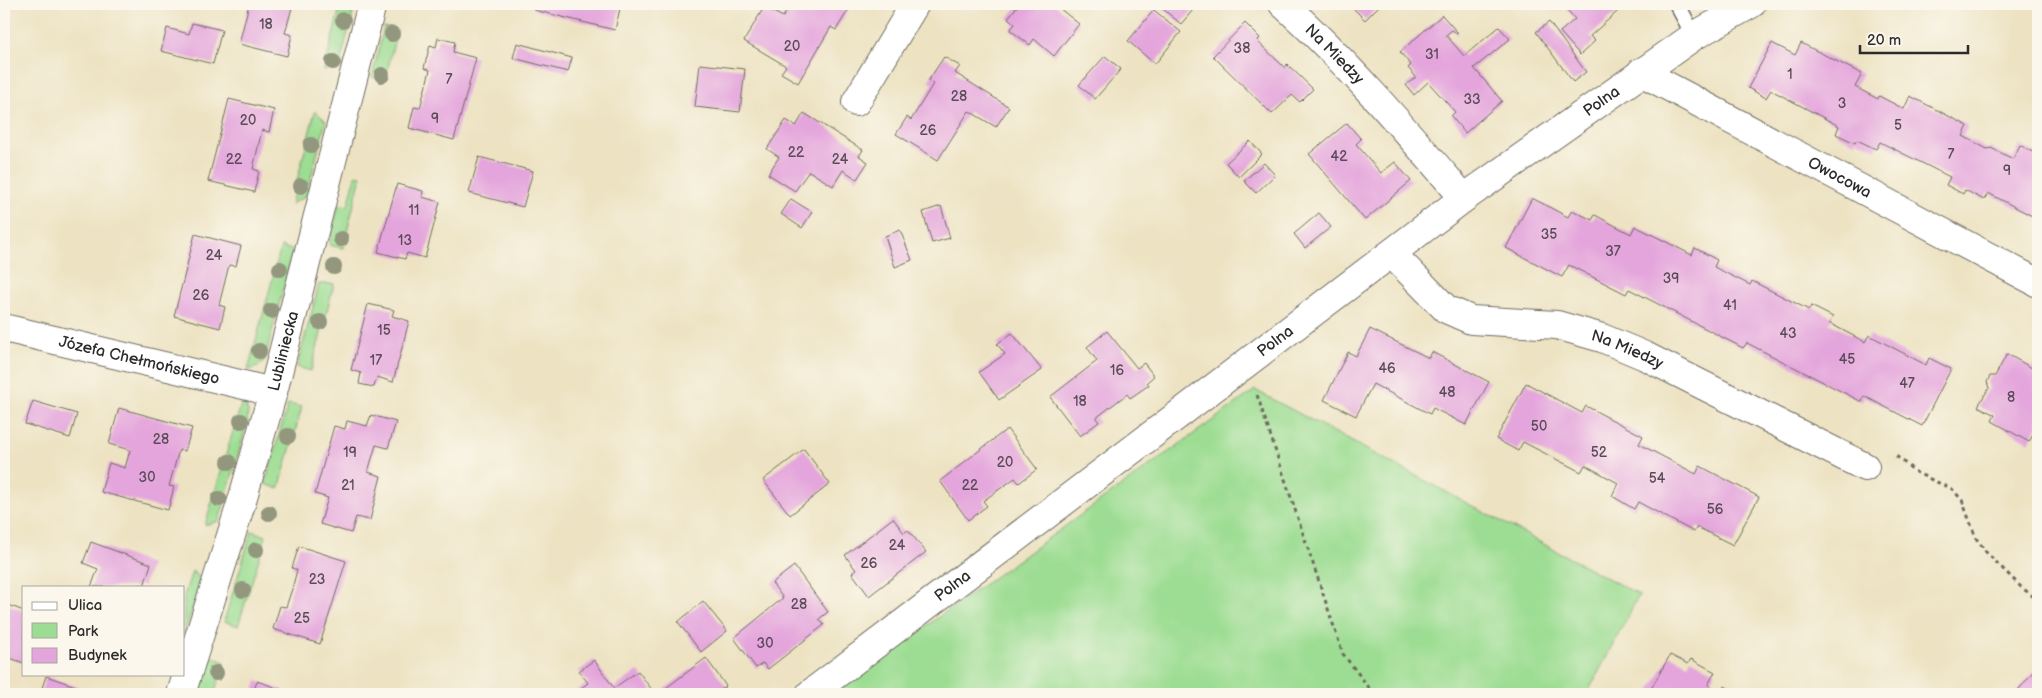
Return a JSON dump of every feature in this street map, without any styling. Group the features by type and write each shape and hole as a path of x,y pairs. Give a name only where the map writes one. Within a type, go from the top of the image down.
{"street":[{"name":"Lubliniecka","path":"181,694 236,522 273,392 372,4"},
{"path":"856,102 915,4"},
{"name":"Na Miedzy","path":"1283,4 1382,103 1464,198"},
{"name":"Polna","path":"810,694 1464,198 1694,36 1751,4"},
{"name":"Owocowa","path":"1641,72 2038,283"},
{"name":"Na Miedzy","path":"1392,254 1446,309 1471,320 1557,325 1602,338 1645,356 1865,467"},
{"name":"Józefa Chełmońskiego","path":"4,328 273,392"}],"lane":[{"path":"1677,4 1694,36"}],"path":[{"path":"1256,392 1343,654 1374,694"},
{"path":"1899,457 1917,473 1952,489 1962,500 1976,538 1986,552 2021,587 2038,600"}],"green space":[{"path":"341,4 355,4 340,64 324,71"},
{"path":"384,27 397,30 385,80 372,77"},
{"path":"315,111 326,121 306,196 291,204"},
{"path":"356,175 361,176 343,248 329,245 339,204 348,206"},
{"path":"281,247 293,250 265,359 258,367 248,370"},
{"path":"319,284 334,284 311,371 297,367"},
{"path":"1255,390 1639,595 1587,694 835,694 834,692"},
{"path":"242,401 248,411 247,424 219,521 205,525"},
{"path":"288,404 302,407 279,489 265,484"},
{"path":"252,531 266,536 238,626 224,621"},
{"path":"192,571 202,579 185,632 185,593"},
{"path":"212,657 225,662 214,694 199,694"}],"building":[{"path":"249,4 293,4 285,33 292,35 287,56 239,44"},
{"path":"536,4 621,4 615,30 534,10"},
{"path":"791,4 852,4 836,30 831,27 798,83 781,73 786,66 744,41 764,7 783,17"},
{"path":"1019,4 1054,4 1079,24 1054,56 1034,39 1030,45 1010,30 1015,24 1008,18"},
{"path":"1157,4 1198,4 1181,24"},
{"path":"1351,4 1381,4 1365,20"},
{"path":"1562,4 1626,4 1590,36 1595,41 1580,55 1560,32 1575,19"},
{"path":"1154,10 1181,32 1155,64 1128,41"},
{"path":"1442,15 1458,33 1452,30 1446,35 1464,56 1499,27 1510,39 1474,68 1502,101 1465,133 1451,116 1455,112 1428,82 1414,95 1406,85 1416,77 1408,68 1411,65 1400,52"},
{"path":"1549,22 1586,72 1573,82 1536,32"},
{"path":"192,23 222,30 213,64 161,51 167,28 189,34"},
{"path":"1245,23 1260,38 1257,41 1285,68 1287,64 1313,89 1300,102 1292,95 1272,114 1213,56"},
{"path":"438,38 455,42 453,52 476,58 454,140 409,128 414,107 420,108 430,70 424,68 430,45 436,47"},
{"path":"517,43 572,58 568,72 513,58"},
{"path":"1772,43 1795,55 1801,43 1862,74 1855,87 1878,99 1879,96 1904,109 1910,96 1968,126 1963,136 1987,149 1991,148 2013,159 2020,145 2038,155 2038,219 1988,193 1984,200 1965,190 1963,194 1946,185 1950,177 1880,142 1876,149 1857,140 1855,143 1836,134 1839,126 1771,90 1766,98 1748,88"},
{"path":"1105,56 1121,69 1095,99 1079,85"},
{"path":"944,57 960,66 955,73 1009,107 996,127 969,111 938,160 896,134 907,117 911,120 933,84 928,81"},
{"path":"700,64 745,69 740,112 695,107"},
{"path":"229,99 274,110 269,132 262,130 253,169 259,171 254,192 208,181"},
{"path":"804,113 863,150 859,156 868,162 857,179 843,170 833,186 809,171 795,191 768,174 779,157 767,149 786,120 796,126"},
{"path":"1347,123 1361,139 1356,144 1381,173 1395,162 1411,181 1365,220 1309,154"},
{"path":"1250,141 1262,154 1239,177 1226,163"},
{"path":"479,157 533,171 523,207 469,193"},
{"path":"1264,163 1275,175 1256,193 1244,181"},
{"path":"397,184 423,191 422,197 440,202 425,258 407,253 405,259 378,252"},
{"path":"1532,198 1568,217 1572,210 1592,220 1595,215 1631,234 1635,226 1692,255 1695,248 1717,260 1714,267 1750,285 1752,281 1809,310 1811,306 1833,317 1829,323 1865,342 1869,335 1926,365 1929,358 1951,369 1922,426 1864,396 1862,402 1747,343 1743,348 1629,289 1626,294 1569,265 1562,277 1506,248"},
{"path":"791,199 812,212 802,228 781,214"},
{"path":"941,206 950,238 932,243 923,212"},
{"path":"1319,213 1331,227 1305,248 1294,234"},
{"path":"900,230 912,260 895,267 885,236"},
{"path":"195,234 241,246 236,266 229,265 219,305 225,307 220,328 174,316"},
{"path":"368,304 394,310 392,316 409,321 393,382 377,377 374,387 359,384 361,373 351,370"},
{"path":"1370,329 1429,358 1432,352 1489,382 1466,425 1433,408 1430,414 1373,384 1356,416 1324,400 1348,352 1356,356"},
{"path":"1107,331 1137,368 1144,363 1154,376 1147,382 1149,385 1130,398 1127,394 1096,418 1099,422 1080,436 1050,397 1097,361 1087,347"},
{"path":"1012,333 1042,370 999,400 979,372 1005,354 997,344"},
{"path":"2007,354 2032,368 2038,361 2038,426 2029,442 1992,421 1995,415 1978,406 1989,388 1987,382 1990,376 1995,376"},
{"path":"1526,383 1582,413 1586,406 1643,436 1639,444 1696,474 1700,466 1759,497 1733,545 1697,527 1694,532 1638,502 1634,509 1612,496 1618,483 1585,465 1581,472 1523,442 1518,451 1496,439"},
{"path":"33,401 77,414 70,438 25,424"},
{"path":"119,408 192,428 185,451 179,450 169,486 174,487 168,510 101,492 109,463 125,468 130,450 109,444"},
{"path":"371,415 396,422 388,448 376,445 368,472 381,476 370,520 356,517 351,533 320,524 328,498 315,494 334,426 345,429 347,421 367,426"},
{"path":"1007,429 1037,469 1019,483 1015,478 983,501 987,506 968,520 940,481"},
{"path":"804,449 830,484 790,515 763,480"},
{"path":"893,518 904,533 908,530 926,552 869,596 852,573 856,570 845,555"},
{"path":"91,542 151,564 144,586 139,584 138,586 91,586 98,569 83,563"},
{"path":"299,546 346,561 320,644 273,629 280,606 286,607 292,589 297,570 292,568"},
{"path":"794,566 828,612 819,619 824,625 768,669 763,663 756,668 734,638 783,598 772,583"},
{"path":"703,601 727,631 701,652 678,622"},
{"path":"8,605 22,610 22,662 4,656 4,619"},
{"path":"1670,655 1688,664 1691,659 1715,672 1708,685 1721,693 1725,686 1738,694 1648,694"},
{"path":"706,658 726,686 718,692 720,694 658,694"},
{"path":"594,660 614,688 638,671 655,694 575,694 588,683 579,671"},
{"path":"2036,668 2038,670 2038,694 2015,694"},
{"path":"46,676 99,694 40,694"},
{"path":"257,681 294,694 253,694"}]}
